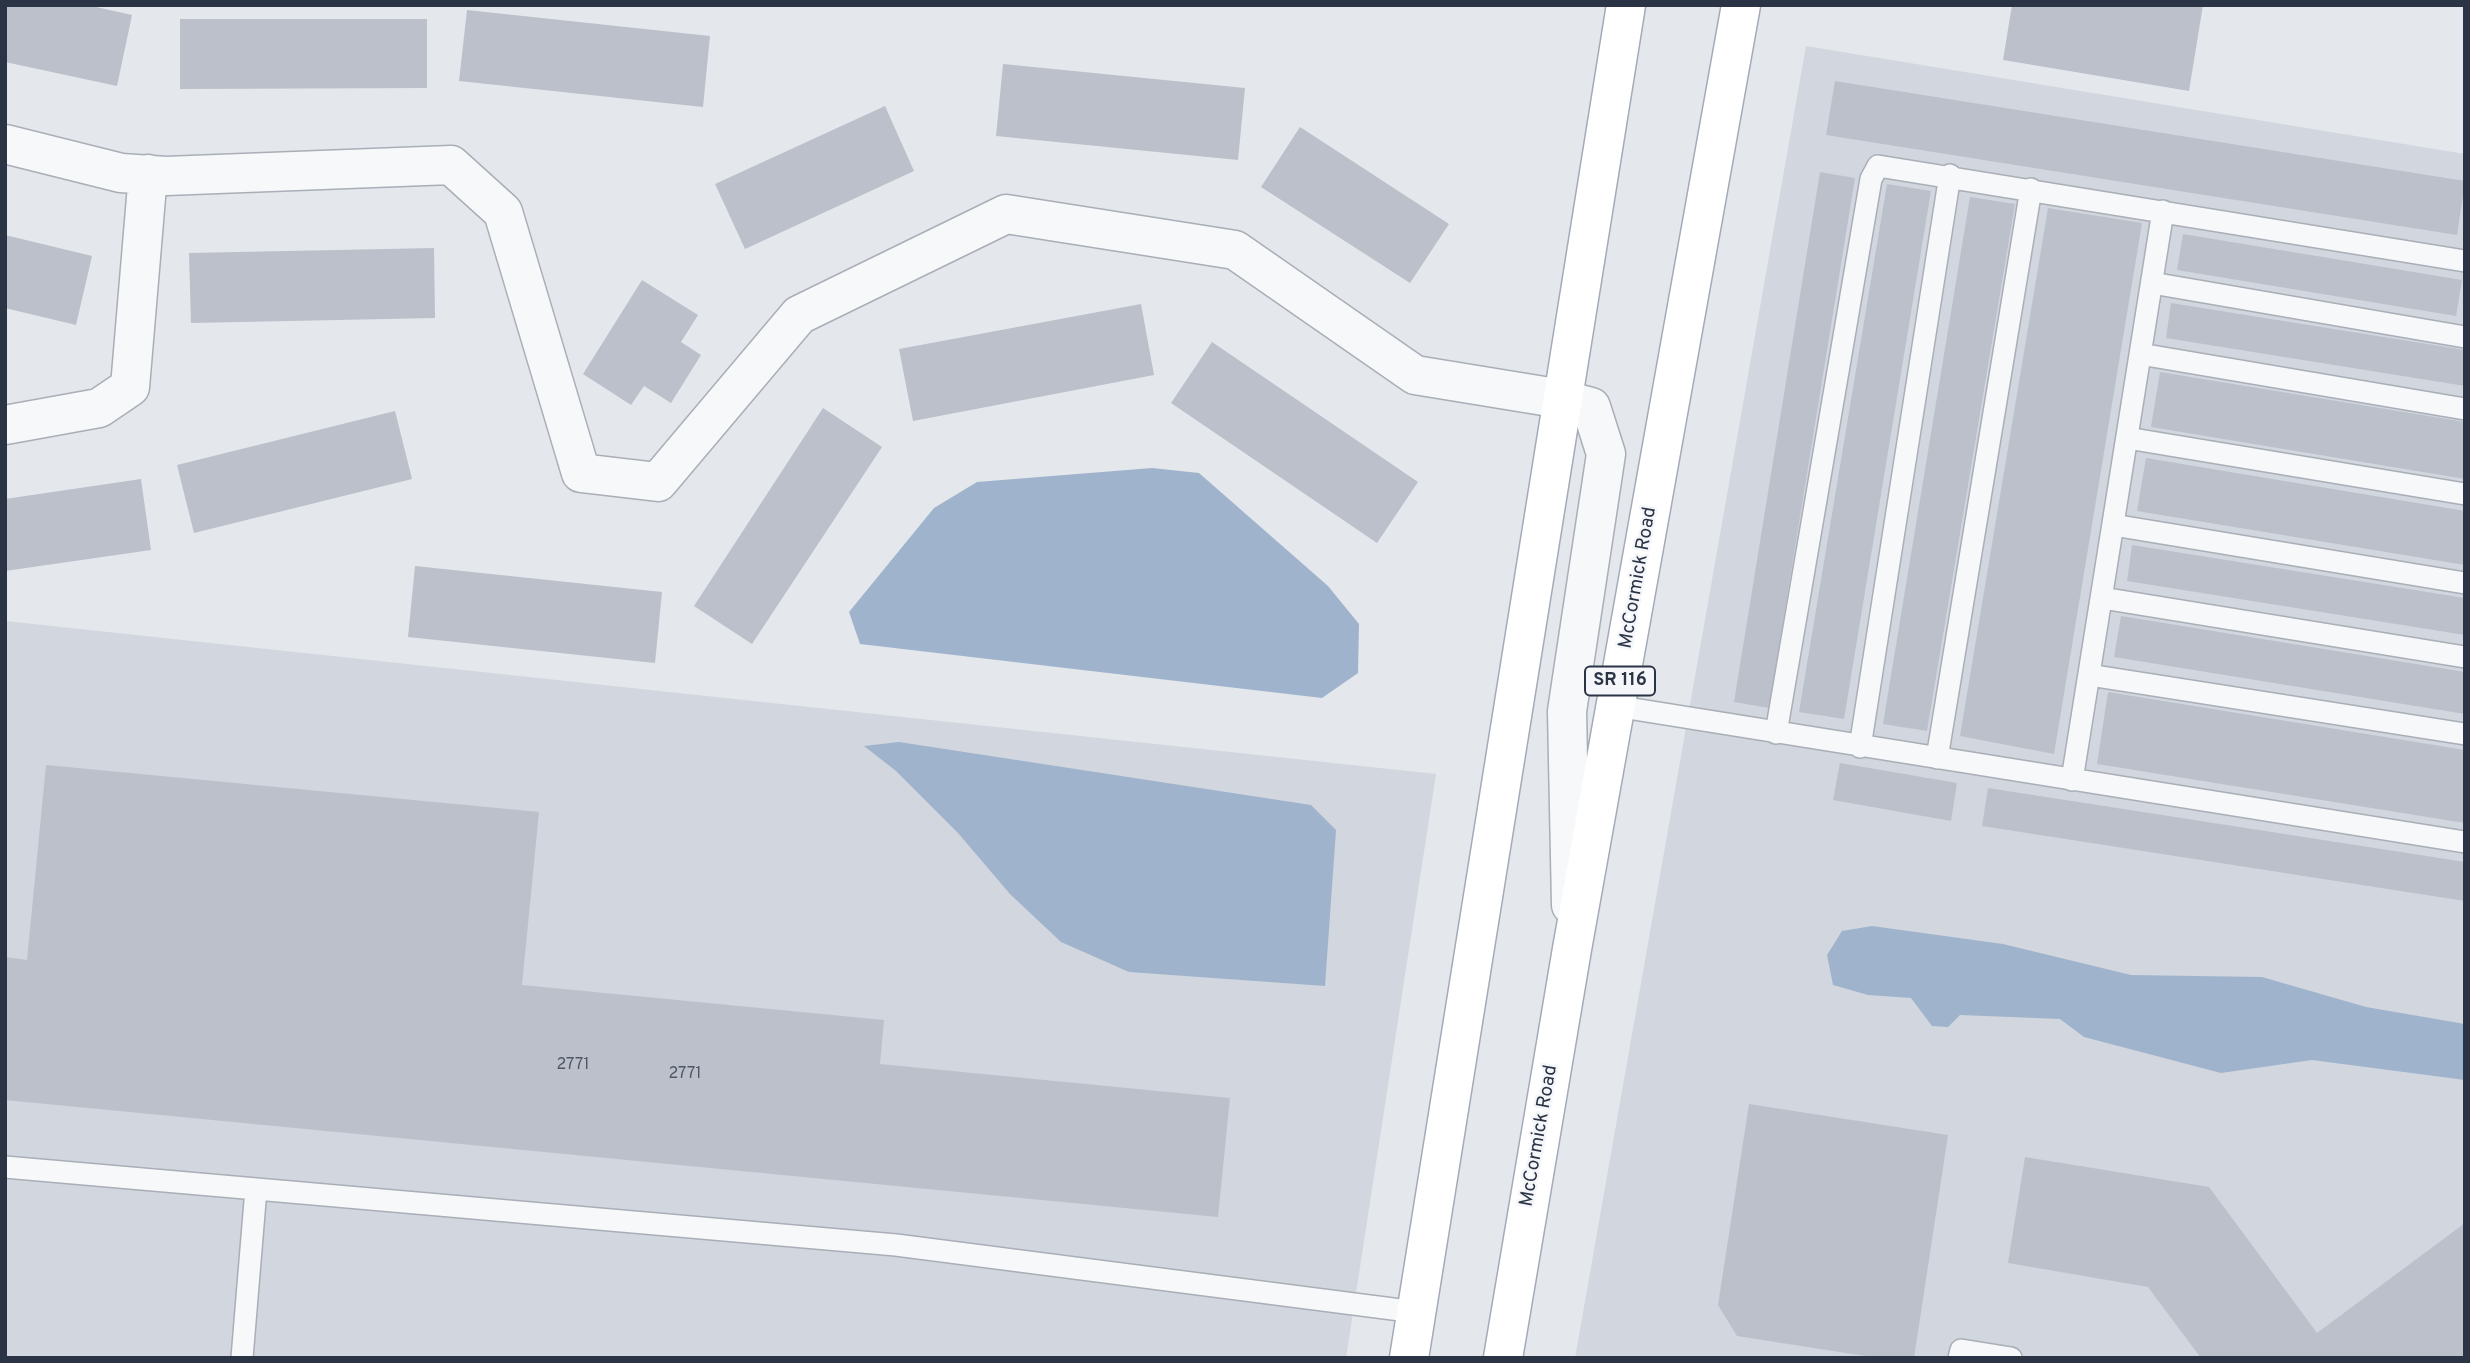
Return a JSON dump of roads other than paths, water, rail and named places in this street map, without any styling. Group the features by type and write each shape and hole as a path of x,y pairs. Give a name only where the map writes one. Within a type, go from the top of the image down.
{"main road":[{"path":"1409,1358 1626,5"},
{"name":"McCormick Road","path":"1503,1358 1572,949 1741,5"}],"street":[{"path":"5,144 121,173 451,165 503,212 581,474 658,482 799,315 1006,214 1235,250 1415,375 1562,398 1591,407 1606,454 1567,711 1572,949"},
{"path":"5,425 99,408 130,387 149,174"}],"lane":[{"path":"1776,733 1873,170 1885,165 2465,261"},
{"path":"1860,747 1950,176"},
{"path":"1937,758 2031,189"},
{"path":"2072,780 2163,211"},
{"path":"2152,283 2465,337"},
{"path":"2140,354 2465,409"},
{"path":"2127,438 2465,494"},
{"path":"2113,526 2465,583"},
{"path":"2102,598 2465,657"},
{"path":"2089,675 2465,734"},
{"path":"1615,706 2465,842"},
{"path":"5,1167 896,1245 1416,1312"},
{"path":"242,1358 256,1189"},
{"path":"1959,1358 1961,1350 2011,1358"}],"water":[{"path":"1152,468 1199,473 1328,586 1359,624 1358,673 1322,698 860,644 849,612 934,508 977,482"},
{"path":"899,742 1311,805 1336,830 1325,986 1129,972 1061,942 1010,894 958,833 896,771 864,746"},
{"path":"1872,926 2003,944 2131,975 2262,977 2366,1007 2465,1024 2465,1080 2312,1060 2221,1073 2084,1037 2060,1019 1960,1015 1948,1027 1932,1026 1911,998 1868,995 1833,985 1827,955 1842,931"}]}
